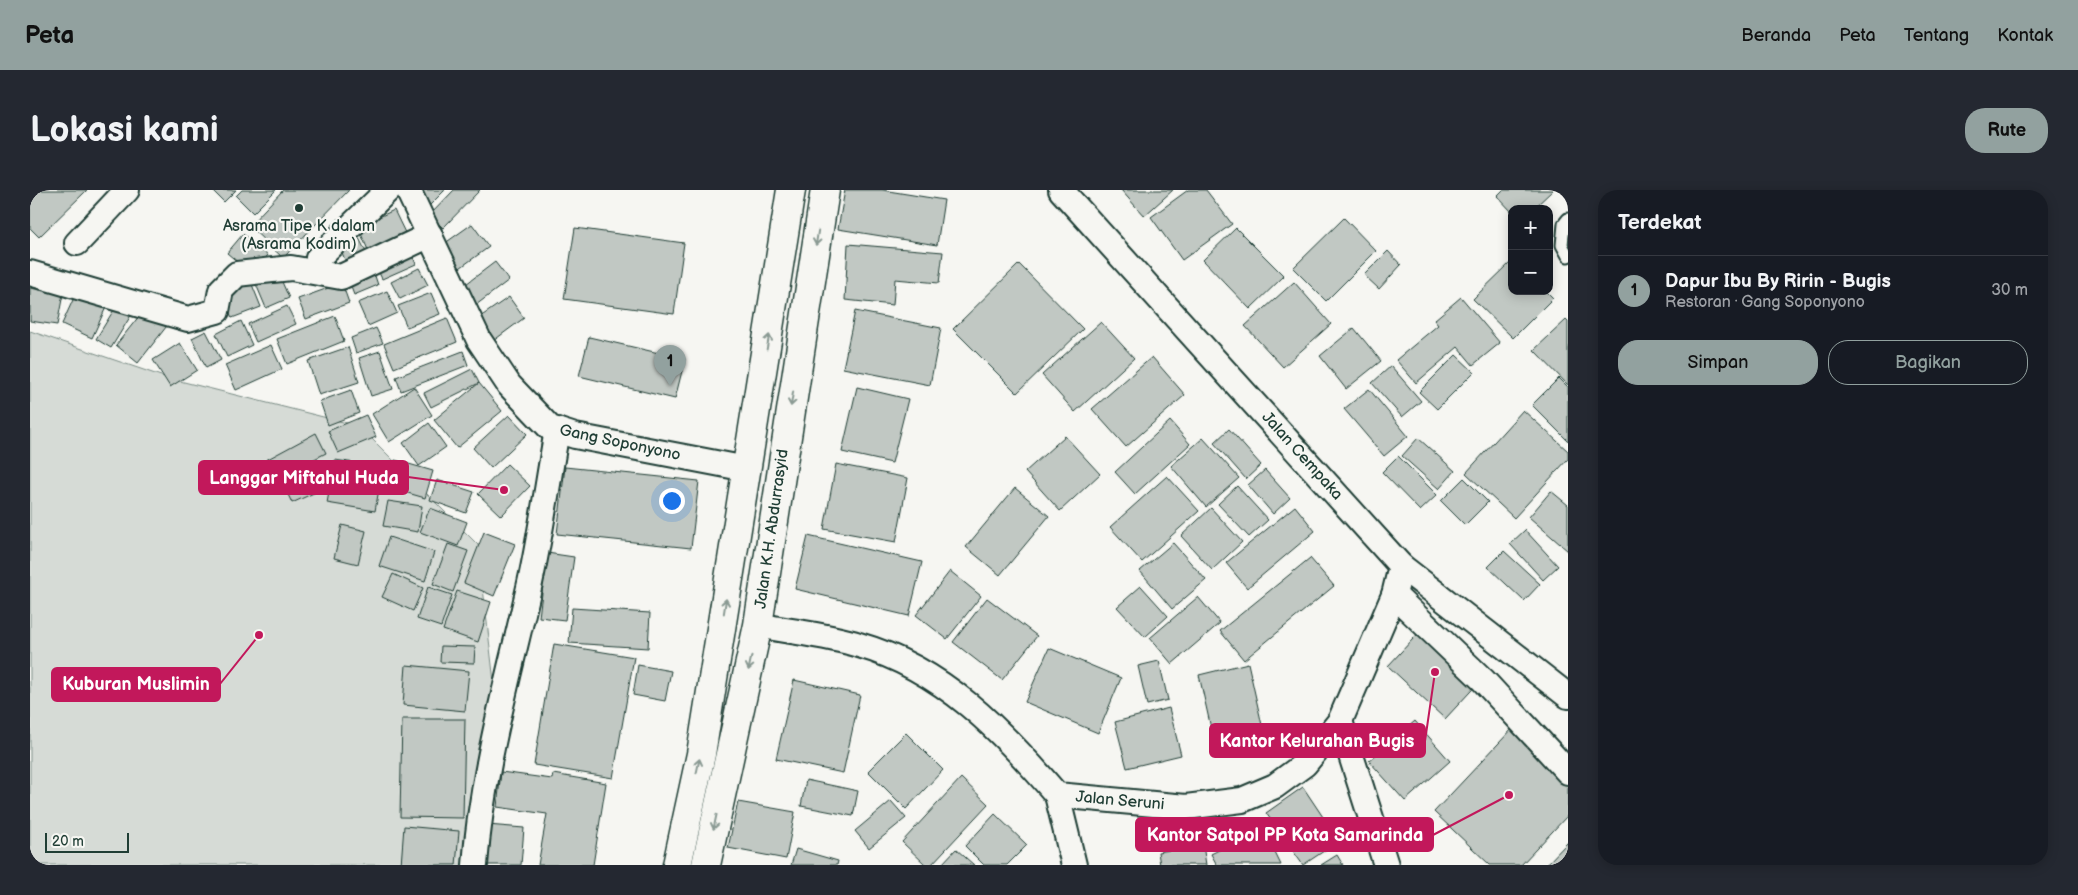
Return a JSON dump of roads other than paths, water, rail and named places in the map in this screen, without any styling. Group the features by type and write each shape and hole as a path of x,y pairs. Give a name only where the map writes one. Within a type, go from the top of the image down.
{"street":[{"path":"77,243 127,190"},
{"path":"318,258 388,190"},
{"name":"Gang Soponyono","path":"408,190 479,340 509,385 550,428 575,436 747,469"},
{"name":"Jalan K.H. Abdurrasyid","path":"677,865 701,754 791,190"},
{"name":"Jalan K.H. Abdurrasyid","path":"706,865 758,625 825,190"},
{"name":"Jalan Cempaka","path":"1061,190 1401,566 1568,696"},
{"path":"30,273 188,319 217,311 221,290 237,274 291,268 341,277 428,231"},
{"path":"475,865 477,834 494,739 530,580 557,430"},
{"name":"Jalan Seruni","path":"758,625 859,645 917,667 969,704 1018,750 1057,796 1186,807 1242,800 1275,786 1305,764 1340,721 1394,595 1401,566"},
{"path":"1394,595 1483,680 1568,772"},
{"path":"1340,721 1386,865"},
{"path":"1057,796 1074,865"}],"lane":[{"path":"1568,219 1564,224 1562,245 1568,256"}],"place":[{"name":"Asrama Tipe K dalam (Asrama Kodim)","path":"299,208"},
{"name":"Dapur Ibu By Ririn - Bugis","path":"670,386"},
{"name":"Langgar Miftahul Huda","path":"504,490"},
{"name":"Kuburan Muslimin","path":"259,635"},
{"name":"Kantor Kelurahan Bugis","path":"1435,672"},
{"name":"Kantor Satpol PP Kota Samarinda","path":"1509,795"}]}
